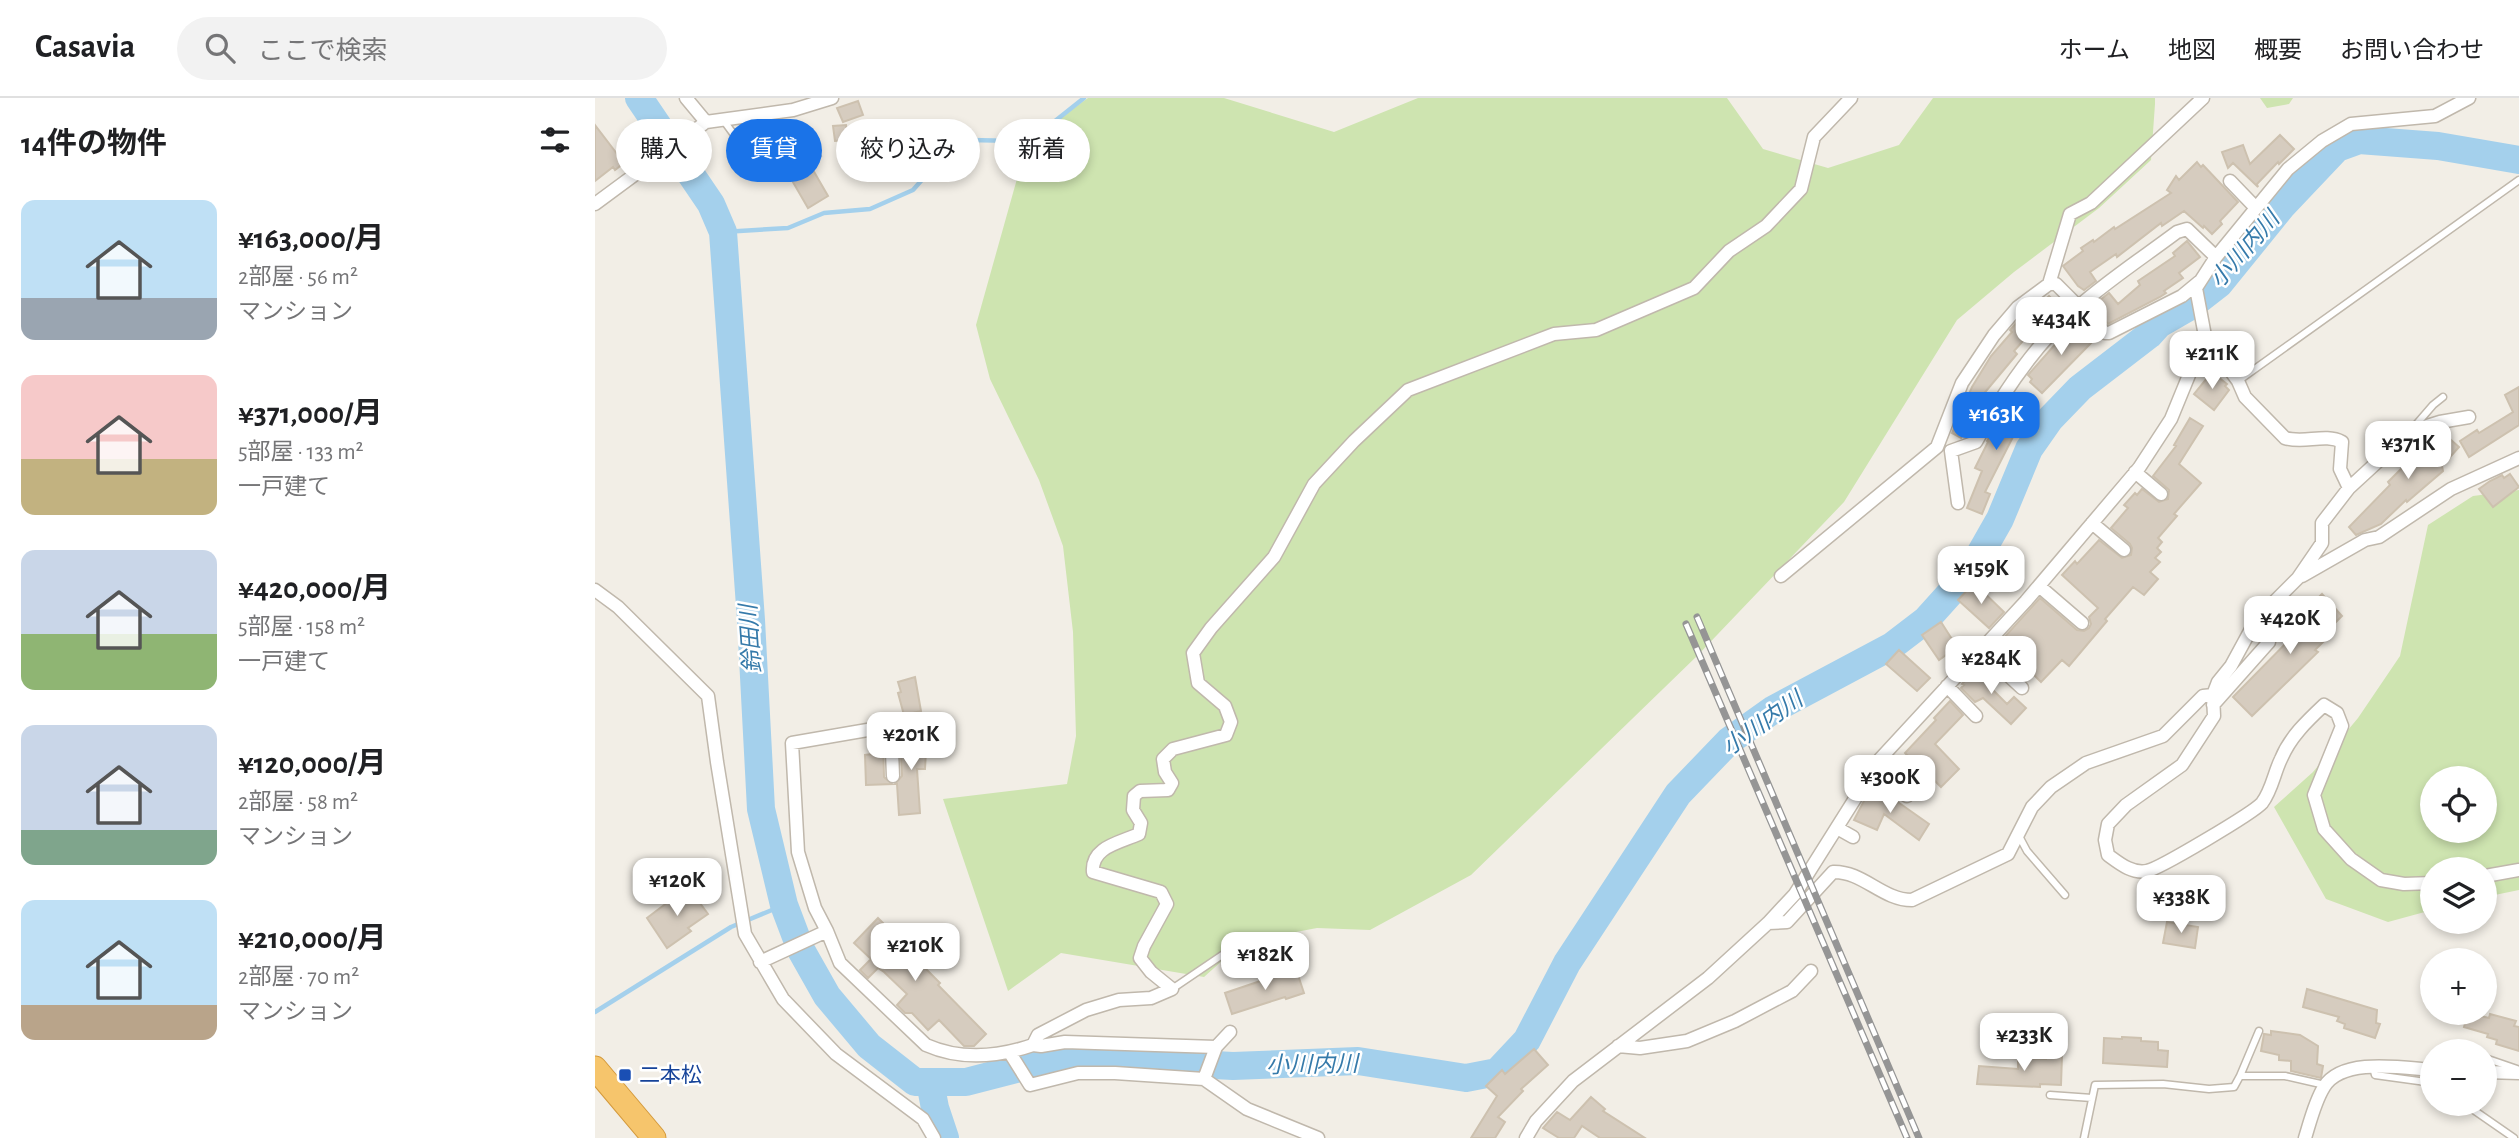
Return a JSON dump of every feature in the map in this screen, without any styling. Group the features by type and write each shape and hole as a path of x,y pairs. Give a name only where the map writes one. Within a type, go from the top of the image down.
{"highway":[{"path":"595,1068 654,1138"}],"street":[{"path":"686,98 698,119"},
{"path":"712,122 793,110 832,98"},
{"path":"1033,1045 1038,1035 1086,1010 1119,1000 1151,998 1172,989 1151,972 1140,958 1167,904 1161,892 1093,872 1092,862 1098,852 1139,834 1141,823 1133,810 1134,796 1140,791 1168,790 1172,783 1165,772 1163,760 1173,749 1226,735 1231,722 1225,706 1198,683 1193,653 1211,628 1274,558 1314,484 1354,441 1408,390 1554,334 1596,330 1694,288 1730,251 1766,226 1801,189 1814,137 1851,98"},
{"path":"2049,284 2070,214 2091,203 2203,98"},
{"path":"1781,576 1937,447 1962,383 1994,335 2018,307 2049,284 2056,284 2109,334 2198,285 2216,257 2288,169 2322,141 2351,124 2435,116 2469,98"},
{"path":"2230,181 2256,208"},
{"path":"595,204 623,182"},
{"path":"1937,447 1951,451 1976,442 1998,401 2032,356 2078,307 2177,232 2186,229 2216,257"},
{"path":"2198,285 2204,331 2245,397 2285,438 2334,438 2343,442 2340,469 2349,488"},
{"path":"1526,1138 1536,1121 1573,1081 1708,978 1769,923 1795,894 1880,758 2039,586 2135,472 2171,419 2204,331"},
{"path":"2420,883 2381,880 2351,859 2324,829 2314,795 2342,726 2337,713 2324,705 2291,740 2261,804 2232,824 2146,871 2127,869 2108,855 2105,840 2108,824 2126,804 2182,765 2214,716 2213,700 2218,682 2231,666 2256,620 2298,578 2322,542 2322,523 2349,488 2411,431 2469,417"},
{"path":"1951,451 1958,503"},
{"path":"2298,578 2365,541 2379,537 2451,489 2519,458"},
{"path":"2135,472 2161,494"},
{"path":"2092,523 2124,550"},
{"path":"2039,586 2082,623"},
{"path":"595,590 618,607 708,696 744,932 763,960 783,999 827,1045 923,1119 934,1138"},
{"path":"2213,700 2269,642"},
{"path":"1981,650 2022,688"},
{"path":"1947,686 1976,716"},
{"path":"1769,923 1787,922 1833,872 1848,871 1899,900 1912,900 2008,854 2032,807 2051,787 2086,763 2163,736 2203,696 2213,700"},
{"path":"908,723 792,743 798,852 824,932 840,962 926,1045 943,1052 987,1056 1010,1054 1033,1045 1065,1042 1216,1047"},
{"path":"891,726 893,776"},
{"path":"1872,772 1907,796"},
{"path":"1837,828 1853,837"},
{"path":"2497,874 2519,870"},
{"path":"763,960 824,932"},
{"path":"1618,1046 1640,1048 1687,1041 1735,1021 1792,991 1811,971"},
{"path":"1205,1077 1216,1047 1230,1032"},
{"path":"1010,1054 1030,1085 1078,1073 1205,1077 1247,1109 1318,1138"},
{"path":"2305,1138 2325,1085 2343,1072 2363,1066 2420,1069"},
{"path":"2497,1072 2519,1072"}],"lane":[{"path":"723,119 726,123"},
{"path":"2238,382 2519,180"},
{"path":"2411,431 2433,405 2444,397"},
{"path":"2018,835 2027,851 2065,895"},
{"path":"1172,989 1237,945"},
{"path":"2084,1138 2095,1085 2163,1084 2209,1089 2234,1087 2259,1031"},
{"path":"2497,1061 2519,1072"},
{"path":"2374,1067 2375,1075 2420,1081"},
{"path":"2240,1076 2285,1076 2325,1085"},
{"path":"2050,1095 2092,1098"},
{"path":"2482,1116 2514,1138"}],"green space":[{"path":"1088,98 1224,98 1334,132 1418,98 1727,98 1763,149 1828,168 1899,145 1933,98 2155,98 2151,160 2099,208 2014,272 1957,320 1844,502 1696,657 1471,875 1370,930 1317,928 1243,942 1204,977 1061,953 1008,991 943,799 1067,784 1076,736 1073,632 1063,546 1039,480 990,379 976,325 1016,182 1090,182 1090,119 1060,118"},
{"path":"2260,98 2293,98 2289,104 2267,108"},
{"path":"2519,490 2519,890 2497,895 2497,857 2420,857 2420,913 2388,922 2326,899 2274,807 2313,772 2358,718 2400,656 2428,525 2473,496"}],"building":[{"path":"858,101 863,115 842,119 837,108"},
{"path":"595,125 616,153 616,169 613,167 595,181"},
{"path":"2280,135 2294,149 2257,184 2258,187 2233,163 2228,168 2222,152 2243,145 2250,164"},
{"path":"2197,162 2238,202 2220,221 2222,224 2212,234 2184,211 2162,226 2161,223 2117,257 2116,254 2090,272 2096,281 2084,290 2078,286 2063,266 2083,251 2081,248 2171,193 2167,190 2176,176 2179,180"},
{"path":"793,182 820,182 828,196 808,208"},
{"path":"2187,241 2200,257 2179,273 2183,278 2160,297 2108,324 2094,305 2109,293 2118,304 2140,285 2138,281 2175,256 2173,253"},
{"path":"2049,296 2060,307 2049,319 2037,309"},
{"path":"2025,313 2037,325 2014,351 2017,354 1971,409 1980,417 1971,433 1966,430 1961,438 1952,433 1972,387 1991,356"},
{"path":"2082,322 2097,337 2042,393 2030,382 2032,379 2028,375 2060,339 2063,342"},
{"path":"2212,372 2227,384 2225,386 2229,390 2214,410 2194,394"},
{"path":"2519,387 2519,425 2469,457 2460,441 2477,430 2479,433 2513,412 2505,395"},
{"path":"2012,398 2030,408 1985,492 1990,494 1982,514 1967,508 1982,471 1975,468"},
{"path":"2190,418 2203,426 2179,464 2201,483 2174,514 2177,516 2158,538 2162,542 2157,548 2161,552 2155,558 2160,562 2150,572 2158,579 2144,595 2133,587 2069,666 2062,660 2041,682 2001,641 2040,598 2077,630 2084,631 2089,628 2089,617 2098,608 2062,575 2075,561 2077,564 2099,540 2122,558 2131,555 2130,544 2111,528 2128,508 2124,505 2142,489 2159,502 2168,499 2169,490 2153,476 2176,446 2174,445"},
{"path":"2441,431 2459,447 2442,466 2443,471 2381,524 2356,535 2349,527 2390,485 2388,482 2404,466 2399,461 2419,442 2425,447"},
{"path":"2510,474 2519,487 2493,507 2479,489 2502,475 2504,478"},
{"path":"1976,585 2004,612 1989,628 1958,600 1971,586 1973,588"},
{"path":"2322,594 2342,616 2326,632 2330,635 2315,650 2318,652 2252,716 2233,697 2298,631 2291,625"},
{"path":"1941,622 1957,647 1939,660 1922,635"},
{"path":"1899,650 1930,678 1917,691 1886,664"},
{"path":"1978,666 1987,674 1985,682 2007,704 2014,697 2026,708 2011,724 1983,698 1975,702 1961,688"},
{"path":"915,677 921,711 904,715 898,682"},
{"path":"1950,701 1963,715 1935,744 1959,769 1941,787 1917,763 1913,768 1904,760 1908,756 1905,753"},
{"path":"904,732 927,733 925,769 917,769 920,813 899,815 895,784 902,776 900,738 904,738"},
{"path":"872,739 883,739 884,777 892,784 866,785 865,755 873,754"},
{"path":"1878,792 1895,800 1929,824 1919,840 1884,814 1877,830 1854,820 1866,797 1874,800"},
{"path":"684,890 689,898 694,895 708,914 688,928 691,931 667,948 647,918"},
{"path":"878,918 898,938 905,931 919,945 911,954 986,1034 974,1046 964,1046 939,1020 928,1030 912,1013 905,1013 897,1005 907,994 884,972 878,968 868,978 860,970 871,959 854,943"},
{"path":"2167,922 2198,927 2195,948 2163,943"},
{"path":"1296,969 1304,993 1232,1014 1225,993"},
{"path":"2307,989 2377,1010 2376,1023 2380,1024 2375,1038 2344,1028 2345,1024 2337,1021 2339,1017 2303,1007"},
{"path":"2497,1016 2516,1021 2514,1026 2519,1027 2519,1051 2497,1044 2497,1039 2487,1037 2488,1034 2464,1027 2497,1025"},
{"path":"2271,1031 2300,1035 2318,1046 2317,1064 2323,1066 2321,1078 2291,1071 2291,1061 2279,1060 2279,1055 2261,1051 2264,1034 2271,1035"},
{"path":"2122,1037 2158,1042 2158,1050 2168,1051 2167,1067 2103,1063 2104,1038"},
{"path":"1534,1049 1548,1065 1521,1089 1523,1091 1498,1117 1505,1122 1495,1138 1471,1138 1497,1096 1486,1086 1502,1070 1505,1074"},
{"path":"2046,1056 2062,1056 2061,1085 2040,1084 2040,1087 1977,1084 1979,1066 2018,1069 2018,1058 2046,1059"},
{"path":"1591,1097 1605,1109 1603,1111 1645,1138 1600,1138 1582,1126 1574,1138 1559,1138 1543,1128 1557,1112 1570,1120"}],"waterway":[{"name":"小川内川","path":"639,98 711,204 723,232 751,620 761,809 784,905 801,950 827,996 869,1046 915,1082 966,1082 1051,1060 1083,1058 1233,1066 1358,1061 1466,1078 1497,1072 1527,1040 1567,963 1678,794 1729,741 1774,709 1892,646 1926,620 1971,570 2000,519 2029,449 2050,419 2080,388 2149,335 2159,324 2192,305 2219,284 2283,205 2337,148 2359,140 2438,146 2519,160"},
{"path":"723,232 788,228 824,213 870,209 913,190 943,156 970,140 1024,141 1045,129 1084,98"},
{"path":"595,1012 731,927 784,905"},
{"name":"鈴田川","path":"930,1082 945,1138"}],"railway":[{"path":"1697,617 1919,1138"},
{"path":"1686,624 1907,1138"}],"place":[{"name":"二本松","path":"625,1075"}]}
